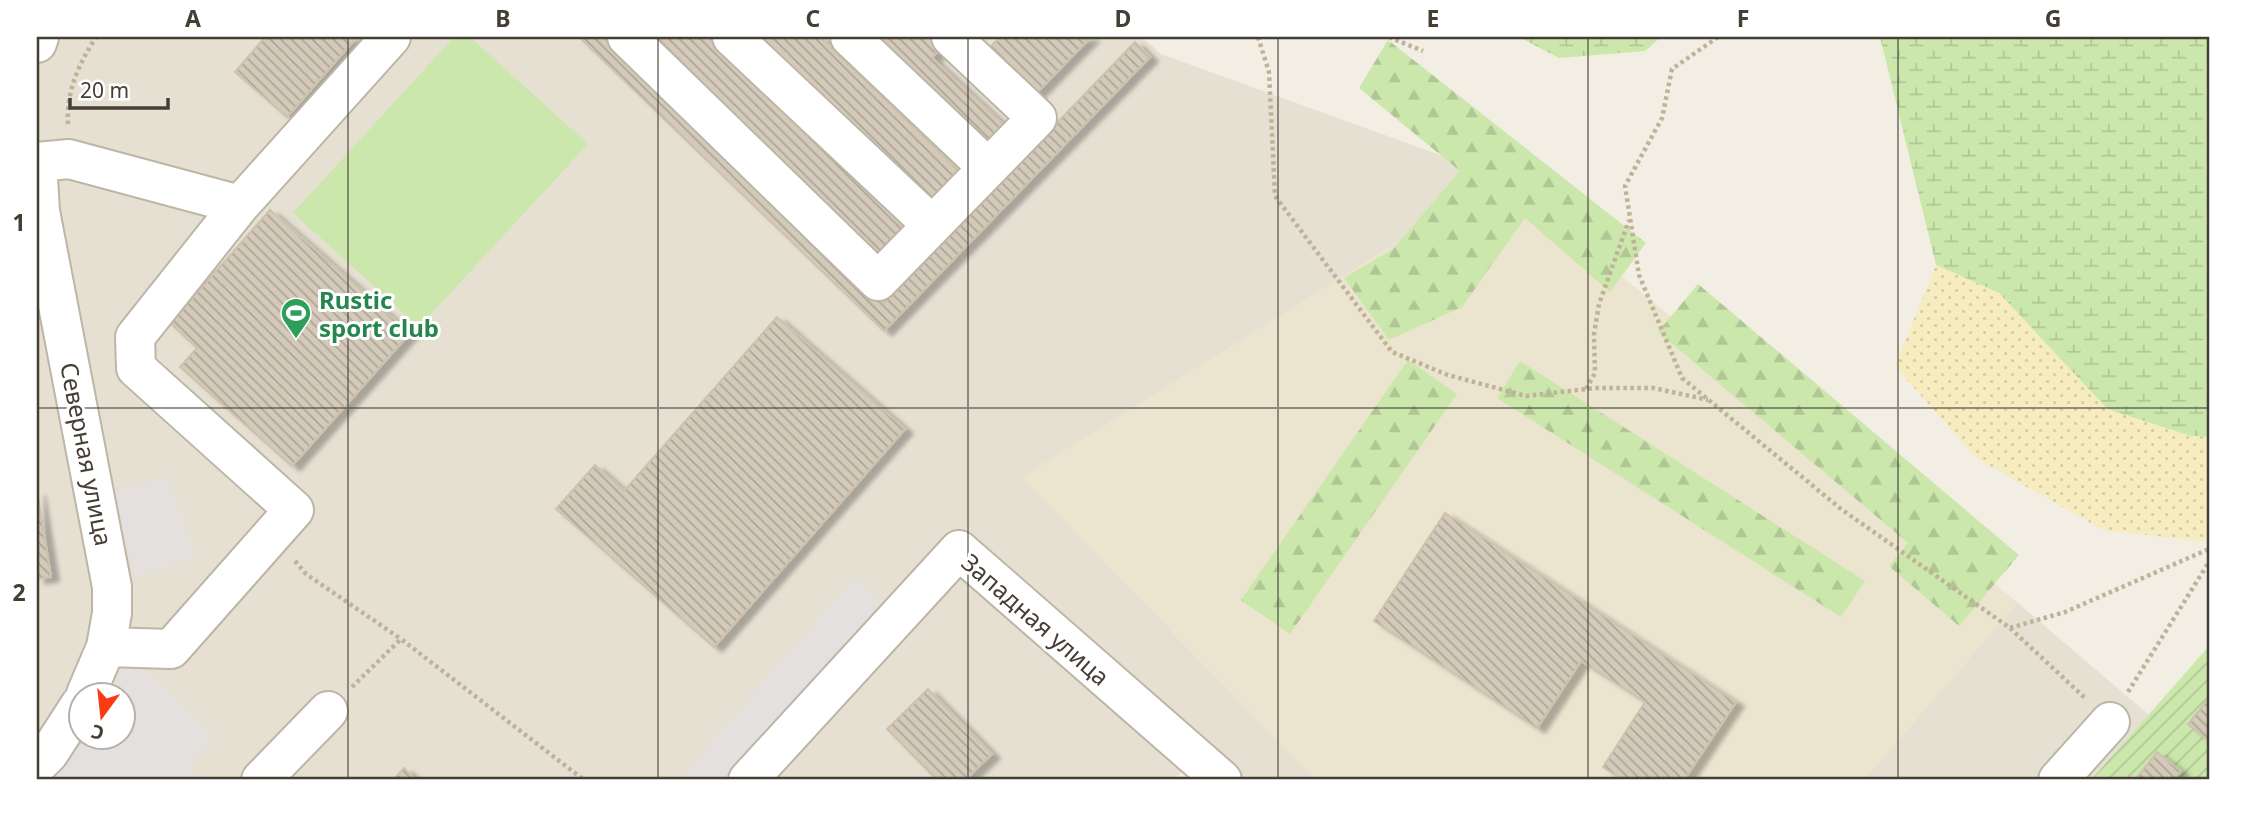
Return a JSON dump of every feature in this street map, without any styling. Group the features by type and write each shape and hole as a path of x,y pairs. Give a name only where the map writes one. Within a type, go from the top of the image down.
{"street":[{"path":"37,43 39,37"},
{"path":"106,647 170,649 294,510 136,368 135,337 240,205 391,37"},
{"path":"626,37 878,281 1037,118 951,37"},
{"path":"732,37 932,225"},
{"path":"850,37 988,168"},
{"path":"37,162 69,159 240,205"},
{"name":"Северная улица","path":"37,162 38,210 48,314 112,587 112,612 106,647 92,680"},
{"name":"Западная улица","path":"747,780 958,550 1222,780"},
{"path":"261,780 328,711"},
{"path":"2058,780 2110,722"},
{"path":"37,765 49,753 66,727"}],"path":[{"path":"1258,37 1269,72 1275,196 1392,352 1448,375 1526,396 1585,389 1654,388 1709,400"},
{"path":"1389,37 1423,51"},
{"path":"1718,37 1672,69 1662,118 1625,186 1639,275 1682,378 1841,509 2010,628 2110,722 2209,562"},
{"path":"1585,389 1595,373 1594,334 1599,304 1630,219"},
{"path":"273,534 306,574 401,639 583,780"},
{"path":"2010,628 2065,612 2209,549"},
{"path":"328,711 401,639"}],"shaded area":[{"path":"37,37 1142,37 1161,54 1501,177 2018,603 2149,715 2091,780 1204,780 1188,765 1173,780 37,780"},
{"path":"1501,177 2018,603 1864,780 1315,780 1022,477"},
{"path":"168,477 196,555 136,578 113,492"},
{"path":"855,576 883,602 724,780 686,780 682,776"},
{"path":"127,655 213,734 204,749 191,762 195,780 53,780 76,750 136,750 136,680 119,680"}],"green space":[{"path":"454,37 470,37 588,144 419,327 293,213"},
{"path":"1519,37 1661,37 1645,51 1559,58"},
{"path":"1880,37 2209,37 2209,437 2190,436 2107,409 1999,293 1936,265"},
{"path":"1388,40 1646,243 1610,292 1525,218 1462,307 1389,340 1344,278 1393,249 1460,171 1359,88"},
{"path":"1698,284 2019,555 1959,626 1889,566 1908,543 1658,332"},
{"path":"1408,360 1457,394 1290,634 1241,600"},
{"path":"1520,361 1865,581 1841,617 1497,398"},
{"path":"2209,646 2209,780 2091,780"}],"sand":[{"path":"1936,265 1999,293 2107,409 2190,436 2209,437 2209,542 2103,530 1976,458 1895,366"}],"building":[{"path":"265,37 357,37 287,117 235,72"},
{"path":"579,37 608,37 883,303 1135,42 1150,57 884,331"},
{"path":"652,37 715,37 911,226 881,257"},
{"path":"758,37 820,37 965,177 935,208"},
{"path":"873,37 934,37 943,45 932,58 1004,125 987,143"},
{"path":"1000,37 1091,37 1027,103 980,57"},
{"name":"Rustic sport club","path":"270,210 410,333 292,466 180,367 197,348 170,323"},
{"path":"777,317 905,429 714,647 556,509 595,465 624,491"},
{"path":"37,491 51,577 37,579"},
{"path":"1445,513 1736,702 1684,780 1623,780 1603,767 1645,702 1581,661 1537,728 1374,621"},
{"path":"928,689 992,754 965,780 937,780 887,729"},
{"path":"2209,698 2209,741 2188,724"},
{"path":"2157,752 2181,771 2173,780 2135,780"},
{"path":"404,768 416,780 393,780"}],"place":[{"name":"Rustic sport club","path":"296,340"}]}
